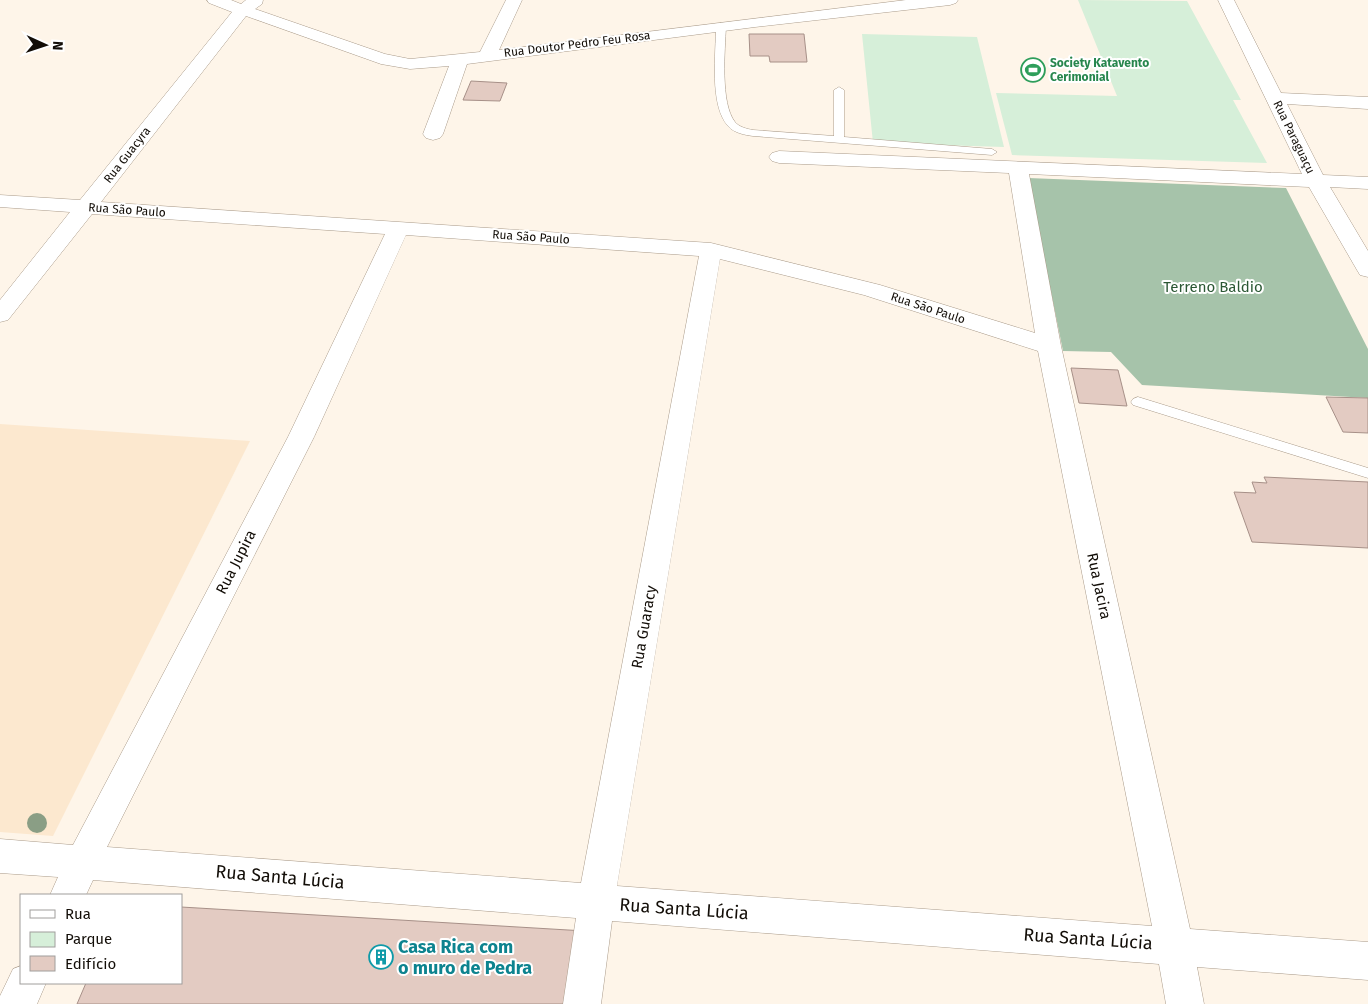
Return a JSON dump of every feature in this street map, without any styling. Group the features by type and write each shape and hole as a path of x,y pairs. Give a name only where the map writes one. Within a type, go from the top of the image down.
{"street":[{"name":"Rua Doutor Pedro Feu Rosa","path":"214,0 251,5 389,61 410,64 460,60 721,26 756,14 950,0"},
{"path":"487,56 514,0"},
{"name":"Rua Paraguaçu","path":"1226,0 1316,181 1368,270"},
{"name":"Rua Guacyra","path":"0,315 251,5"},
{"path":"433,134 460,60"},
{"path":"1274,98 1368,102"},
{"path":"779,157 1368,183"},
{"name":"Rua Jacira","path":"1018,167 1049,346 1175,946 1185,1004"},
{"name":"Rua São Paulo","path":"0,201 711,250 872,290 1049,346"},
{"name":"Rua Jupira","path":"68,894 84,863 92,841 301,437 400,228"},
{"name":"Rua Guaracy","path":"582,1004 602,858 711,250"},
{"name":"Rua Santa Lúcia","path":"0,856 176,868 597,903 1368,960"},
{"path":"16,1004 26,984"}],"lane":[{"path":"721,26 720,78 725,109 731,125 753,133 992,152"},
{"path":"839,90 839,140"},
{"path":"1138,402 1368,473"}],"shaded area":[{"path":"0,424 250,441 53,836 0,832"}],"green space":[{"path":"1078,0 1187,1 1241,100 1233,100 1267,163 1012,155 996,93 1117,96"},
{"path":"862,34 977,37 1004,147 873,143"},
{"name":"Terreno Baldio","path":"1028,178 1286,188 1368,349 1368,398 1142,385 1111,352 1063,351"}],"building":[{"path":"749,34 804,34 807,62 770,62 769,56 750,56"},
{"path":"471,81 507,83 500,101 463,100"},
{"path":"1071,368 1118,370 1127,406 1079,403"},
{"path":"1326,397 1368,398 1368,433 1343,432"},
{"path":"1264,477 1368,482 1368,548 1252,542 1234,492 1256,493 1252,482 1267,483"},
{"name":"Casa Rica com o muro de Pedra","path":"182,907 585,931 573,1004 77,1004 86,984 182,984"}],"place":[{"name":"Society Katavento Cerimonial","path":"1033,70"},
{"name":"Casa Rica com o muro de Pedra","path":"381,957"}]}
